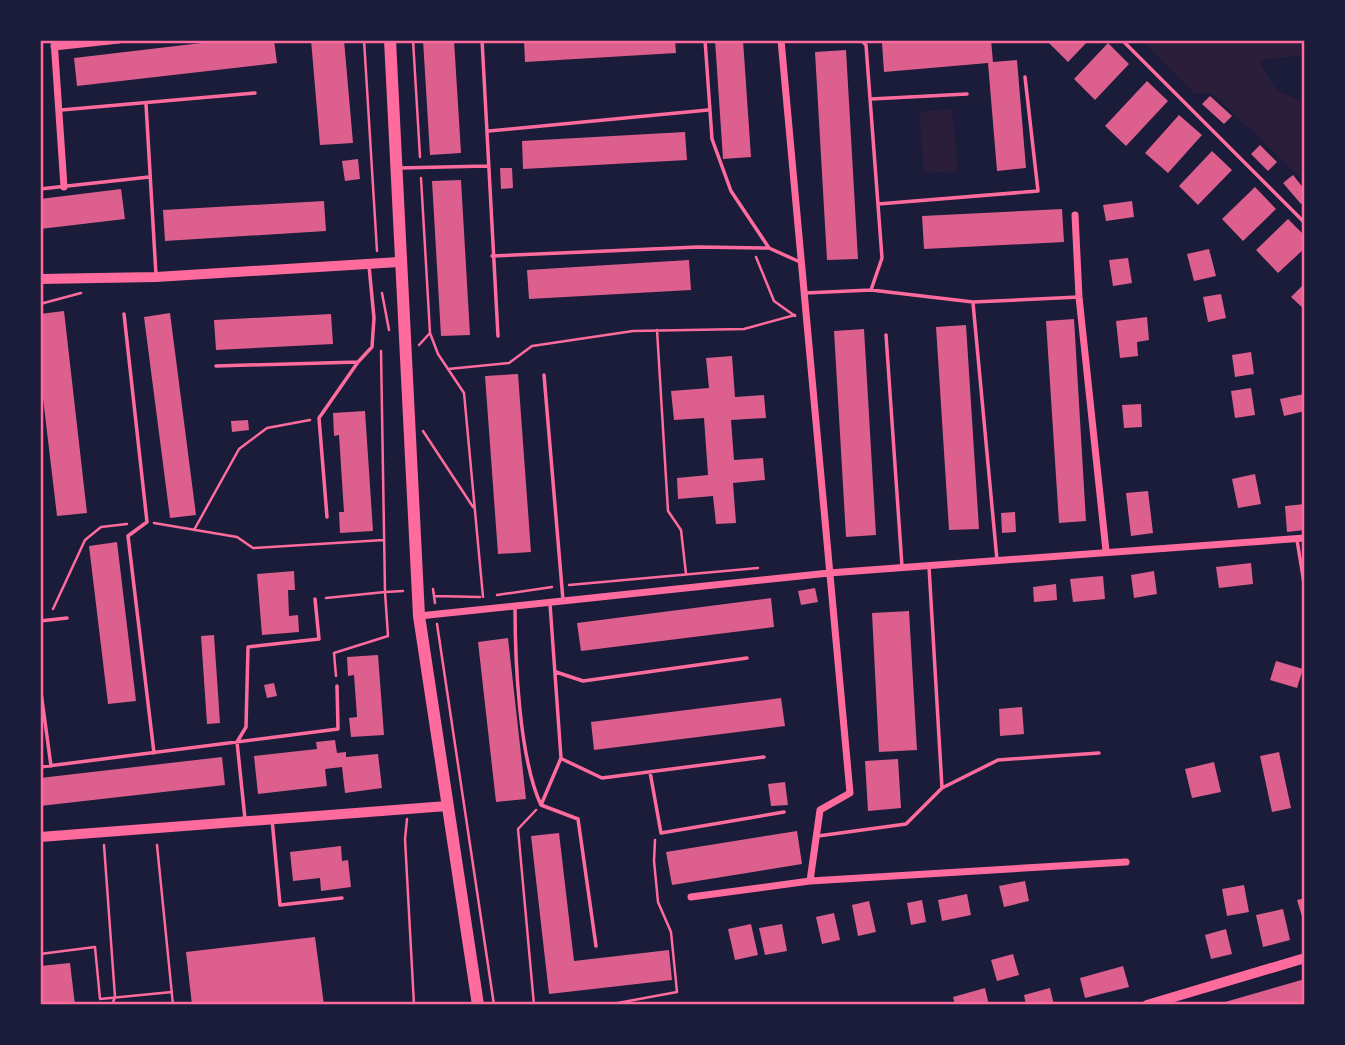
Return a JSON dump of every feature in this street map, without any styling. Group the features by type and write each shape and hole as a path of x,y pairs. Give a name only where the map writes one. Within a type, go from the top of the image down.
{"main road":[{"path":"390,40 399,262 419,616 478,1005"}],"street":[{"path":"64,187 54,44 119,40"},
{"path":"781,40 850,793 820,810 810,881"},
{"path":"1074,215 1079,297 1105,551"},
{"path":"40,279 156,277 399,262"},
{"path":"419,616 564,603 829,573 1301,538"},
{"path":"40,837 447,806"},
{"path":"691,897 810,881 1126,862"},
{"path":"1147,1005 1305,958"}],"lane":[{"path":"482,40 498,336"},
{"path":"705,40 712,139 732,191 769,248"},
{"path":"861,40 866,45 882,258 871,290"},
{"path":"1122,40 1305,223"},
{"path":"878,204 1038,191 1025,77"},
{"path":"58,110 255,93"},
{"path":"870,99 967,94"},
{"path":"146,103 156,277"},
{"path":"489,131 708,110"},
{"path":"396,169 488,166"},
{"path":"40,190 150,176"},
{"path":"492,256 698,247 769,248 802,263"},
{"path":"327,517 318,418 372,347 374,318 369,264"},
{"path":"803,293 871,290 973,302 1079,297"},
{"path":"973,302 997,562"},
{"path":"124,314 147,522 128,536 155,753"},
{"path":"886,335 902,568"},
{"path":"216,366 358,362"},
{"path":"544,375 564,603"},
{"path":"1301,538 1305,589"},
{"path":"929,566 942,788"},
{"path":"246,821 237,742 246,727 248,648 319,639 315,599"},
{"path":"541,805 561,758 550,604"},
{"path":"515,607 515,653 531,784 541,805 578,819 596,946"},
{"path":"40,621 67,618"},
{"path":"555,671 583,681 747,658"},
{"path":"40,685 51,766"},
{"path":"40,767 338,729 337,686"},
{"path":"816,836 906,824 942,788 998,760 1099,753"},
{"path":"561,758 602,778 764,757"},
{"path":"650,772 661,833 784,812"},
{"path":"272,819 280,905 342,898"}],"path":[{"path":"364,40 378,254"},
{"path":"413,40 430,333 438,354 464,393 484,597 434,596"},
{"path":"752,248 774,301 794,315 796,329"},
{"path":"380,285 380,312"},
{"path":"40,304 81,293"},
{"path":"448,369 509,363 532,346 657,330 744,329 794,315"},
{"path":"657,330 668,511 681,530 686,574"},
{"path":"420,356 419,343 430,333"},
{"path":"337,686 334,653 388,636 381,339"},
{"path":"381,366 391,366"},
{"path":"194,530 239,449 267,428 318,418"},
{"path":"424,444 423,431 475,509"},
{"path":"48,620 85,540 101,527 147,522 237,537 253,548 384,540"},
{"path":"497,595 562,586 765,567"},
{"path":"433,588 494,1005"},
{"path":"315,599 406,590"},
{"path":"534,1005 517,830 541,805"},
{"path":"407,819 405,851 414,1005"},
{"path":"607,1005 677,992 671,932 658,902 655,875 654,841 661,833"},
{"path":"104,845 115,997 112,1005"},
{"path":"157,845 173,1005"},
{"path":"40,954 95,947 100,999 172,992"}],"shaded area":[{"path":"1142,40 1305,40 1305,55 1259,60 1276,90 1305,103 1305,182 1212,93 1195,94"},
{"path":"952,109 958,171 924,173 919,112"}],"building":[{"path":"227,40 274,40 277,63 77,86 74,58"},
{"path":"311,40 344,40 353,143 320,145"},
{"path":"423,40 454,40 461,153 430,155"},
{"path":"524,40 675,40 676,53 525,62"},
{"path":"715,40 743,40 751,157 723,159"},
{"path":"913,40 991,40 993,62 1017,60 1026,168 997,171 988,63 884,72 882,43"},
{"path":"1046,40 1089,40 1068,62"},
{"path":"1108,43 1129,64 1095,100 1074,79"},
{"path":"846,50 858,259 827,260 815,52"},
{"path":"1147,81 1168,101 1126,146 1105,126"},
{"path":"1210,96 1232,116 1224,124 1202,104"},
{"path":"1179,115 1202,135 1168,173 1145,153"},
{"path":"685,132 687,160 523,169 522,141"},
{"path":"1260,145 1277,162 1268,171 1251,154"},
{"path":"1212,151 1232,170 1198,205 1179,186"},
{"path":"358,159 360,179 345,181 342,161"},
{"path":"500,168 512,168 513,188 501,189"},
{"path":"1293,175 1305,190 1305,201 1301,204 1283,183"},
{"path":"461,180 470,335 441,336 432,181"},
{"path":"1255,187 1276,209 1243,241 1222,219"},
{"path":"121,189 125,219 40,229 40,199"},
{"path":"324,201 326,231 165,241 163,210"},
{"path":"1132,201 1134,217 1106,221 1103,205"},
{"path":"1062,209 1064,242 924,249 922,216"},
{"path":"1288,219 1305,236 1305,248 1278,273 1256,250"},
{"path":"1209,249 1216,276 1194,281 1187,254"},
{"path":"1128,258 1132,283 1113,286 1109,260"},
{"path":"689,260 691,290 529,299 527,270"},
{"path":"1305,283 1305,310 1291,297"},
{"path":"1221,294 1226,318 1208,322 1203,297"},
{"path":"64,311 87,513 57,516 40,373 40,314"},
{"path":"170,313 196,515 170,518 144,317"},
{"path":"331,314 333,344 216,350 214,320"},
{"path":"1147,317 1149,340 1137,342 1138,356 1120,358 1116,321"},
{"path":"1074,319 1086,521 1059,523 1046,321"},
{"path":"966,325 979,529 949,530 936,327"},
{"path":"864,329 876,535 846,537 834,331"},
{"path":"1251,352 1254,374 1235,377 1232,355"},
{"path":"732,356 735,397 764,395 766,418 731,420 734,460 763,458 765,480 733,483 736,523 716,524 713,496 678,499 677,478 708,475 704,418 674,420 671,391 709,388 706,358"},
{"path":"518,374 531,552 498,554 485,376"},
{"path":"1251,388 1255,415 1235,418 1231,391"},
{"path":"1304,394 1305,411 1284,416 1280,399"},
{"path":"1141,404 1142,427 1124,428 1122,405"},
{"path":"365,411 373,531 340,533 339,512 344,512 339,435 334,436 333,413"},
{"path":"248,420 249,430 232,432 231,421"},
{"path":"1255,474 1261,504 1238,508 1232,479"},
{"path":"1148,491 1153,533 1131,536 1126,493"},
{"path":"1305,504 1305,530 1287,532 1285,506"},
{"path":"1015,512 1016,532 1002,533 1001,513"},
{"path":"117,542 136,701 108,704 89,546"},
{"path":"1251,563 1253,584 1219,588 1216,567"},
{"path":"294,571 295,590 288,590 289,616 298,615 299,632 262,635 257,574"},
{"path":"1154,571 1157,594 1134,598 1131,575"},
{"path":"1103,576 1105,599 1073,602 1070,579"},
{"path":"1056,584 1057,600 1034,602 1033,587"},
{"path":"815,588 818,602 801,605 798,591"},
{"path":"771,598 774,627 581,651 577,623"},
{"path":"909,611 917,750 879,752 872,613"},
{"path":"214,635 220,723 207,724 201,636"},
{"path":"508,638 526,799 496,802 478,642"},
{"path":"378,655 384,735 351,737 349,718 357,717 354,675 348,676 347,657"},
{"path":"1276,661 1303,669 1297,688 1270,680"},
{"path":"274,683 277,696 267,698 264,685"},
{"path":"781,698 785,726 594,750 591,722"},
{"path":"1022,707 1024,734 1000,736 999,709"},
{"path":"335,740 337,753 346,752 346,757 378,754 382,788 345,793 342,767 325,769 327,786 258,794 254,756 317,749 316,742"},
{"path":"1279,752 1291,808 1272,812 1260,756"},
{"path":"222,757 225,785 40,806 40,778"},
{"path":"898,759 901,808 868,811 865,761"},
{"path":"1214,762 1221,792 1192,798 1185,769"},
{"path":"785,782 788,805 771,806 768,784"},
{"path":"797,831 802,864 672,885 666,852"},
{"path":"559,833 574,961 669,950 672,980 549,994 531,836"},
{"path":"341,846 342,861 348,860 351,887 321,891 320,878 293,881 290,852"},
{"path":"1025,881 1029,901 1004,907 999,886"},
{"path":"1244,885 1249,912 1227,916 1222,889"},
{"path":"967,894 971,915 942,921 938,900"},
{"path":"1305,898 1305,923 1304,923 1297,900"},
{"path":"922,900 926,922 911,925 907,903"},
{"path":"869,901 876,932 858,936 852,905"},
{"path":"1283,909 1290,940 1263,947 1256,915"},
{"path":"834,913 840,940 822,944 816,917"},
{"path":"751,924 758,955 735,960 728,929"},
{"path":"782,924 787,951 765,955 759,928"},
{"path":"1226,929 1232,954 1211,959 1205,935"},
{"path":"315,937 324,1005 192,1005 186,952"},
{"path":"1013,954 1019,975 997,981 991,960"},
{"path":"70,963 75,1005 40,1005 40,966"},
{"path":"1123,966 1129,987 1085,998 1080,978"},
{"path":"1305,979 1305,1005 1218,1005 1218,1004"},
{"path":"985,988 989,1005 955,1005 953,997"},
{"path":"1050,988 1054,1005 1026,1005 1024,995"}]}
